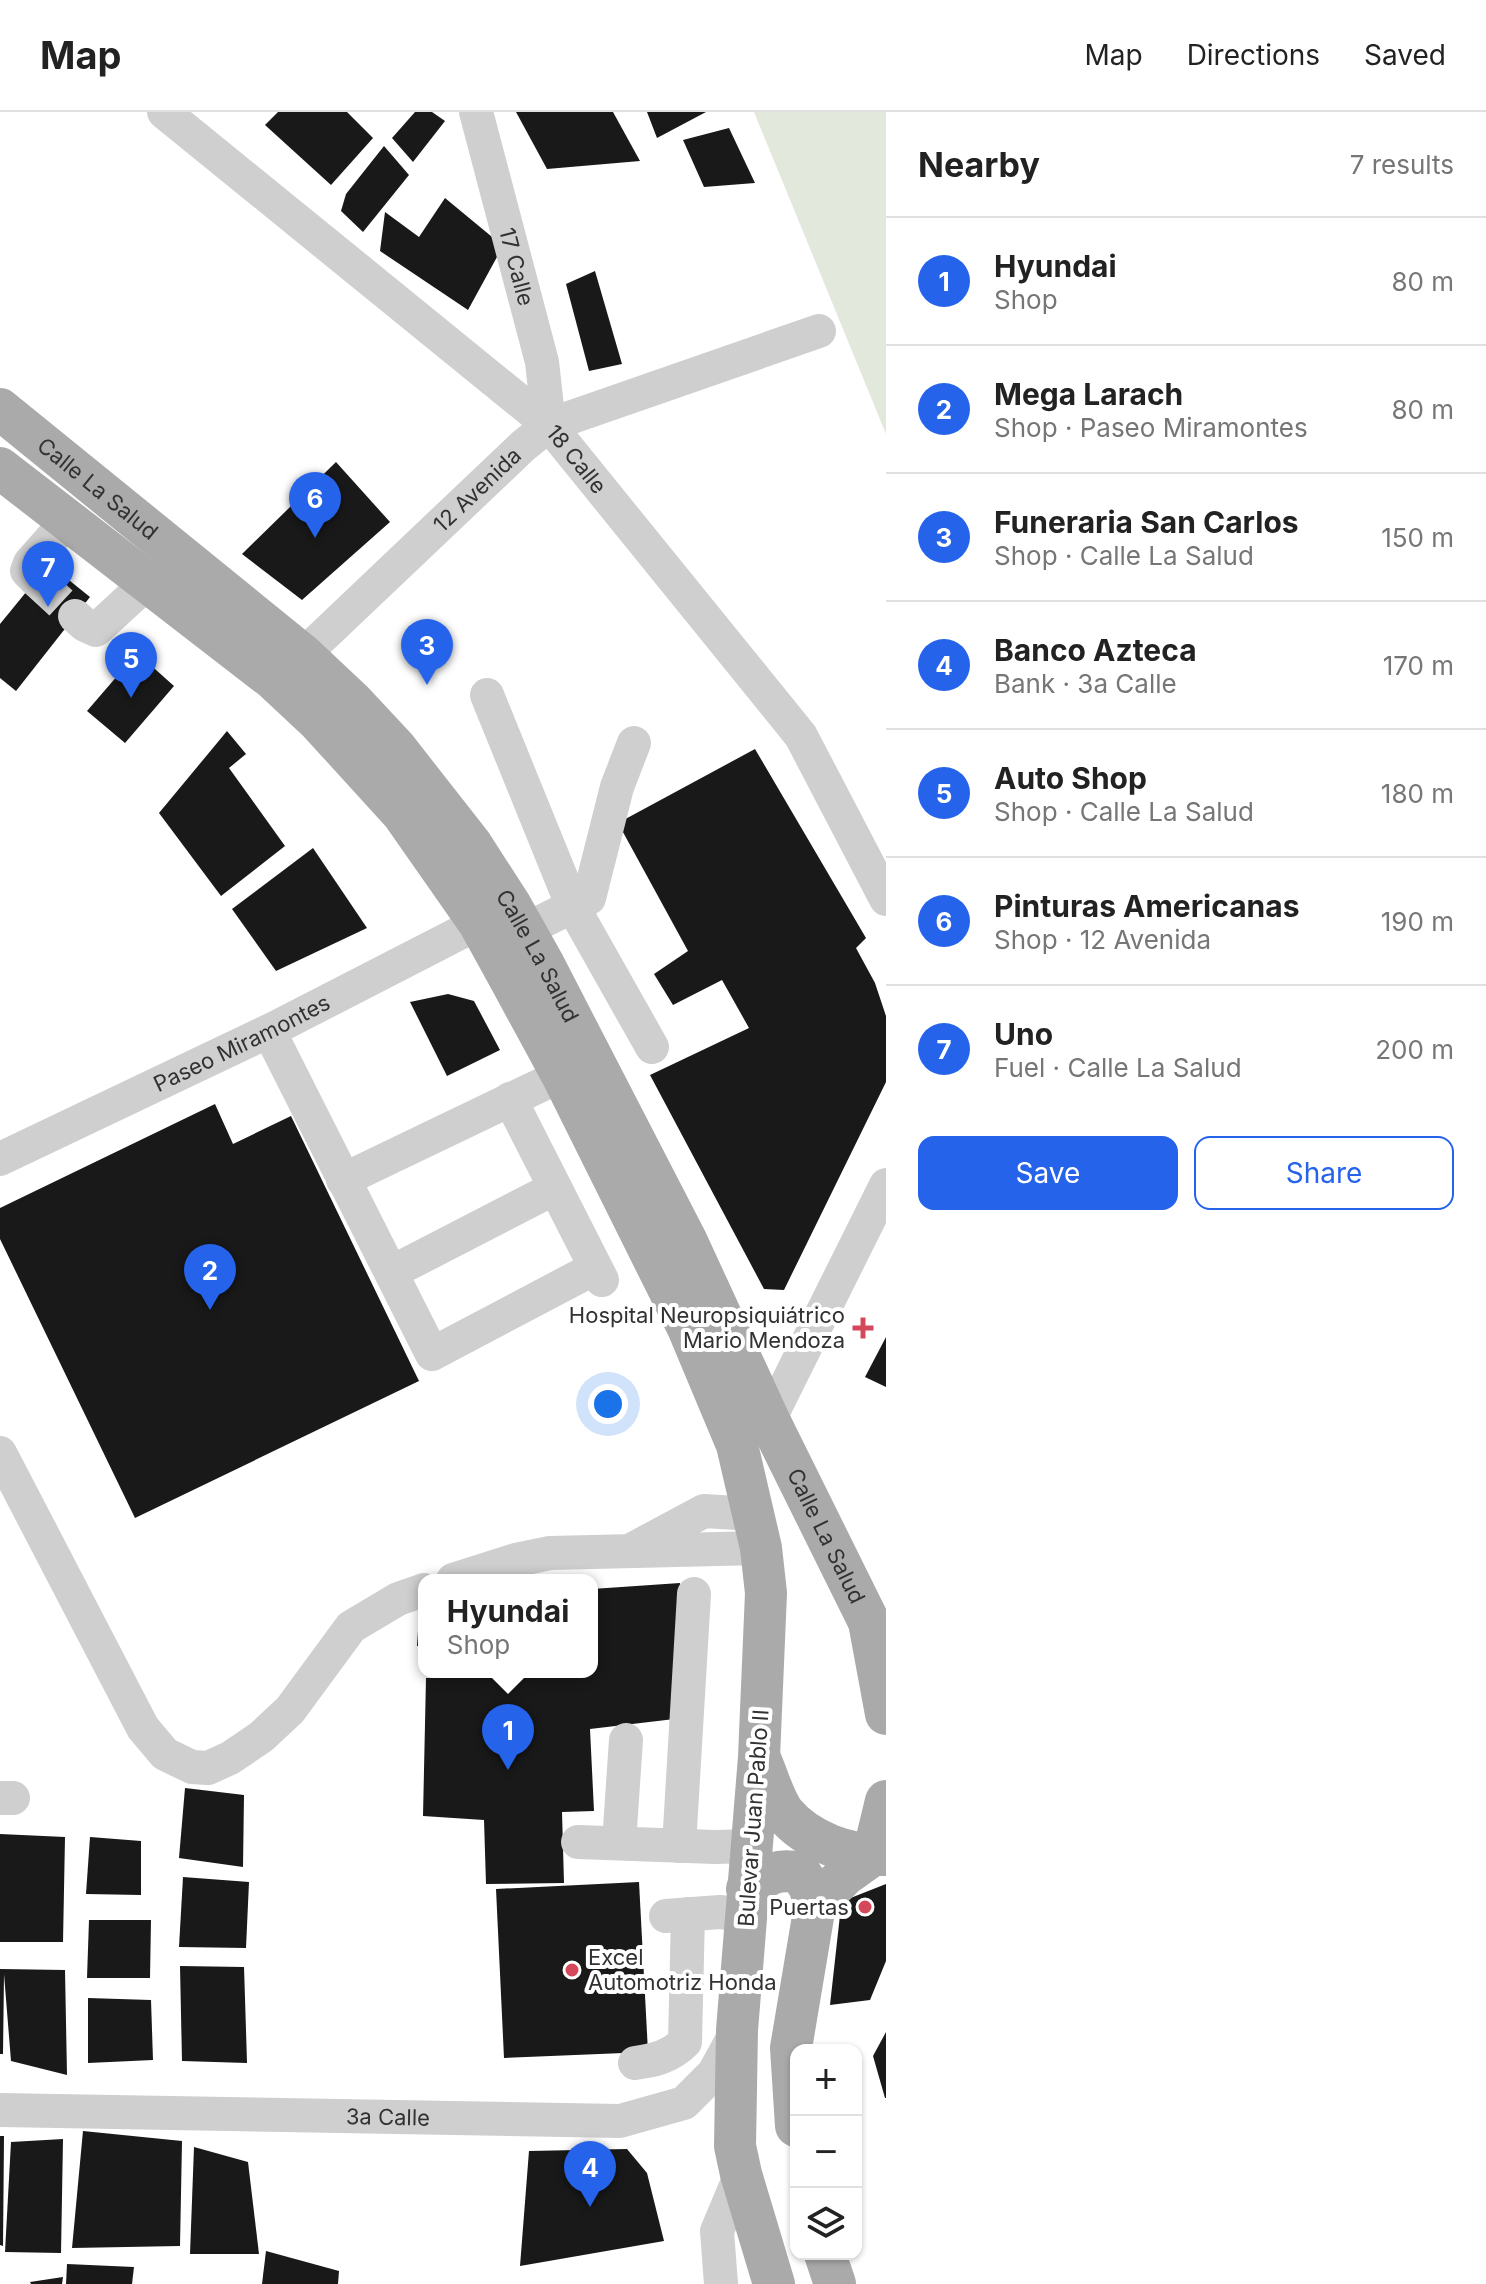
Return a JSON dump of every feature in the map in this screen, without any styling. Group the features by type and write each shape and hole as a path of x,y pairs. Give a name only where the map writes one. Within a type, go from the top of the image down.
{"main road":[{"name":"Calle La Salud","path":"0,409 303,655 364,713 434,794 471,844 525,930 687,1242 753,1433"},
{"path":"0,430 72,469"},
{"path":"0,451 59,512"},
{"name":"Calle La Salud","path":"0,468 273,679 319,722 402,813 479,923 562,1075 688,1328 753,1433 835,1551 878,1634"},
{"name":"Bulevar Juan Pablo II","path":"753,1433 757,1531 766,1593 759,1757 737,2030 735,2146 774,2284"},
{"path":"757,1531 769,1514 800,1526 835,1551"},
{"path":"878,1634 886,1714"},
{"path":"759,1757 783,1811 804,1832 837,1848 880,1855"},
{"path":"880,1855 886,1801"},
{"path":"815,1905 845,1875 880,1855"},
{"path":"746,1902 773,1872 785,1869 800,1873 809,1886 815,1905 791,2048 795,2116"},
{"path":"827,2260 835,2284"}],"street":[{"name":"18 Calle","path":"164,112 549,425 801,736 886,899"},
{"name":"17 Calle","path":"476,112 542,362 549,425"},
{"name":"12 Avenida","path":"303,655 500,467 549,425 819,331"},
{"path":"36,580 27,571 59,512"},
{"path":"75,616 96,630 148,582"},
{"path":"487,695 573,907 652,1047"},
{"path":"525,930 589,898 617,787 634,743"},
{"name":"Paseo Miramontes","path":"0,1159 269,1031 479,923"},
{"path":"269,1031 432,1354 599,1274 510,1099"},
{"path":"343,1180 562,1075"},
{"path":"753,1433 886,1185"},
{"path":"392,1272 555,1188"},
{"path":"0,1453 143,1728 165,1754 192,1767 208,1768 230,1758 261,1737 290,1710 351,1627 398,1599 418,1592"},
{"path":"472,1574 550,1553 631,1550 704,1511 757,1531"},
{"path":"679,1846 694,1594"},
{"path":"619,1843 626,1740"},
{"path":"578,1842 751,1846"},
{"path":"635,2063 658,2060 675,2052 685,2042 676,1915 720,1912 746,1902"},
{"name":"3a Calle","path":"0,2110 620,2121 684,2103 714,2073 737,2030"},
{"path":"721,2284 717,2231 741,2174"}],"shaded area":[{"path":"754,112 886,112 886,434"}],"building":[{"path":"278,112 347,112 373,138 331,185 265,125"},
{"path":"415,112 432,112 445,121 413,162 392,138"},
{"path":"516,112 613,112 640,161 547,169"},
{"path":"647,112 706,112 657,138"},
{"path":"729,128 755,183 704,187 683,140"},
{"path":"384,146 409,175 363,232 341,211 346,194"},
{"path":"445,198 503,246 468,310 380,251 385,212 419,237"},
{"path":"595,271 622,364 589,371 566,284"},
{"path":"336,462 390,522 302,600 242,554"},
{"path":"49,564 90,597 16,691 0,678 0,624"},
{"path":"137,653 174,686 125,743 87,711"},
{"path":"227,731 246,754 229,768 285,846 221,896 159,813"},
{"path":"755,749 866,938 856,948 875,983 886,1016 886,1082 784,1290 764,1289 650,1075 749,1028 722,980 673,1005 654,974 688,951 618,823"},
{"path":"313,848 367,928 276,971 232,909"},
{"path":"448,994 474,1001 500,1050 447,1076 410,1002"},
{"path":"215,1104 233,1144 291,1116 419,1381 135,1518 0,1239 0,1208"},
{"path":"886,1337 886,1387 865,1377"},
{"path":"680,1583 683,1718 590,1729 594,1811 562,1812 564,1883 486,1884 484,1820 423,1816 426,1678 598,1678 598,1589"},
{"path":"185,1788 244,1795 243,1867 179,1858"},
{"path":"0,1834 65,1837 63,1942 0,1942"},
{"path":"90,1837 141,1841 141,1895 86,1894"},
{"path":"183,1877 249,1882 246,1948 179,1947"},
{"name":"Excel Automotriz Honda","path":"639,1882 648,2052 504,2058 496,1889"},
{"path":"886,1884 886,1961 870,2000 830,2005 840,1915 848,1899"},
{"path":"89,1920 151,1920 150,1978 87,1978"},
{"path":"180,1966 244,1967 247,2063 182,2061"},
{"path":"0,1969 65,1970 67,2075 11,2061 4,1974 3,2054 0,2054"},
{"path":"88,1998 151,2000 153,2060 88,2063"},
{"path":"886,2032 886,2098 885,2098 873,2056"},
{"path":"83,2131 182,2141 180,2246 72,2248"},
{"path":"0,2136 4,2136 3,2246 0,2245"},
{"path":"63,2139 61,2253 5,2252 11,2142"},
{"path":"194,2147 248,2162 259,2254 190,2254"},
{"path":"627,2149 647,2173 664,2241 520,2266 529,2151"},
{"path":"266,2251 339,2271 338,2284 262,2284"},
{"path":"67,2264 134,2267 132,2284 66,2284"},
{"path":"63,2277 62,2284 30,2282"}],"tunnel":[{"path":"36,580 75,616"}],"place":[{"name":"Pinturas Americanas","path":"315,538"},
{"name":"Uno","path":"48,607"},
{"name":"Funeraria San Carlos","path":"427,685"},
{"name":"Auto Shop","path":"131,698"},
{"name":"Mega Larach","path":"210,1310"},
{"name":"Hospital Neuropsiquiátrico Mario Mendoza","path":"863,1328"},
{"name":"Hyundai","path":"508,1770"},
{"name":"Puertas","path":"865,1907"},
{"name":"Excel Automotriz Honda","path":"572,1970"},
{"name":"Banco Azteca","path":"590,2207"}]}
